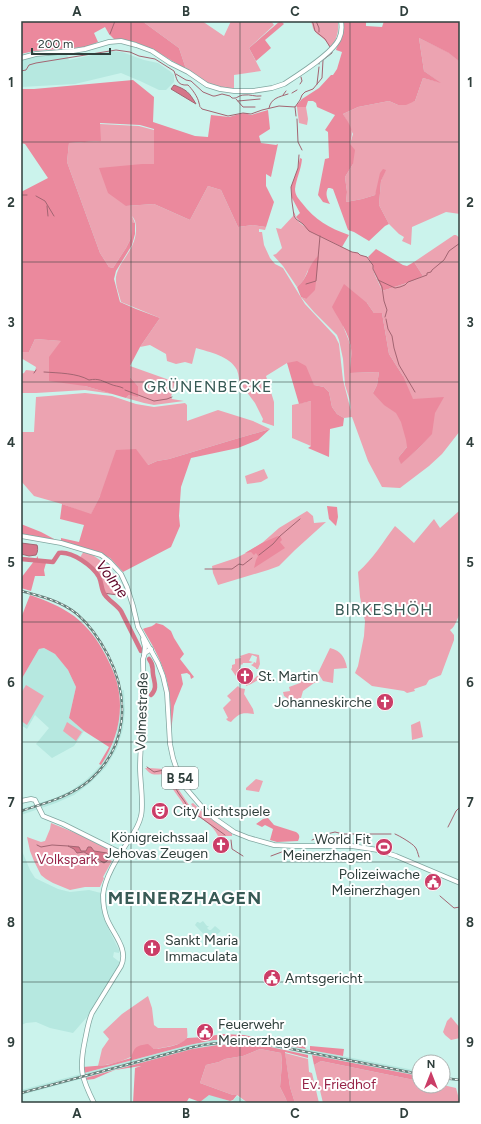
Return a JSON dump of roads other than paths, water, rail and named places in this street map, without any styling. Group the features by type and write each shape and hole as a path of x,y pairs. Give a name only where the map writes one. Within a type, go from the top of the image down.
{"main road":[{"path":"21,58 36,54 85,49 109,42 121,41 136,44 152,51 208,85 234,91 253,91 278,87 318,61 337,42 341,34 341,21"},
{"name":"B 54","path":"21,536 61,543 101,555 121,574 127,587 140,631 158,663 166,685 169,733 172,754 177,770 185,788 208,813 234,832 274,845 348,846 378,850 460,882"},
{"path":"140,631 145,644 144,655"},
{"name":"Volmestraße","path":"94,1103 83,1078 81,1063 82,1053 92,1013 122,965 123,956 120,942 107,919 103,900 106,882 139,823 142,810 140,766 144,696 144,655 151,649"},
{"path":"21,801 34,800 41,814 45,817 63,824 121,853"}],"waterway":[{"path":"110,34 115,21"},
{"path":"311,21 315,31 325,39 330,47"},
{"path":"316,21 319,32"},
{"path":"21,71 26,70 29,65 36,63 116,50 130,52 139,56 155,59 174,71 179,83 188,85 193,91 202,109 228,116 243,113 251,114 279,106 295,107 302,95 313,89 322,78 323,60 332,53 332,51"},
{"path":"317,84 319,67"},
{"path":"176,74 186,80 191,81 203,92 213,96 222,94 232,98 242,95 261,96"},
{"path":"300,84 302,81 301,77"},
{"path":"292,93 297,90"},
{"path":"283,95 286,91"},
{"path":"269,108 274,100 288,94"},
{"path":"236,99 243,107 255,107"},
{"path":"238,101 260,99"},
{"path":"295,107 296,116"},
{"path":"297,119 298,142 302,150"},
{"path":"299,155 298,168 291,187 294,216 309,231 352,252 367,257 373,265 373,269 382,287 387,310 385,317"},
{"path":"21,195 27,195"},
{"path":"36,196 45,201 54,216"},
{"path":"47,206 48,216"},
{"path":"306,284 316,281 320,236"},
{"path":"378,280 395,288 405,285 408,282 431,272 444,260 449,251 460,243"},
{"path":"386,319 399,365 415,392"},
{"name":"GRÜNENBECKE","path":"44,372 61,373 89,380 98,380 123,388"},
{"name":"GRÜNENBECKE","path":"125,390 154,401 172,397"},
{"path":"259,555 300,519"},
{"name":"Volme","path":"21,559 53,562 59,553 64,553 70,554 82,560 92,568 99,577 105,595 121,611 141,651"},
{"path":"205,569 232,569 239,564 243,565 252,558"},
{"path":"103,593 125,596"},
{"name":"Volme","path":"149,659 152,665 155,685 151,695"},
{"name":"Volme","path":"147,767 154,772 164,770 169,774 173,784 189,811"},
{"path":"448,827 456,811 460,807"},
{"name":"Volme","path":"193,812 225,835"},
{"name":"Volme","path":"312,840 335,832 343,834 391,834"},
{"name":"Volme","path":"395,834 414,846 419,857"},
{"name":"Volme","path":"231,840 232,849 243,856"},
{"path":"37,845 41,847 52,845 68,846"},
{"name":"Volme","path":"271,856 287,850"},
{"name":"Volme","path":"440,896 454,908 460,907"}],"railway":[{"path":"21,591 58,602 71,609 86,623 98,638 108,655 120,688 122,704 122,721 118,737 112,752 103,767 90,780 74,791 21,811"},
{"path":"21,1093 193,1047 222,1043 241,1042 271,1045 411,1072"},
{"path":"451,1079 460,1080"}],"place":[{"name":"St. Martin","path":"245,676"},
{"name":"Johanneskirche","path":"385,702"},
{"name":"City Lichtspiele","path":"160,811"},
{"name":"Königreichssaal Jehovas Zeugen","path":"221,845"},
{"name":"World Fit Meinerzhagen","path":"384,847"},
{"name":"Polizeiwache Meinerzhagen","path":"433,882"},
{"name":"Sankt Maria Immaculata","path":"152,948"},
{"name":"Amtsgericht","path":"272,978"},
{"name":"Feuerwehr Meinerzhagen","path":"205,1032"}],"district":[{"name":"GRÜNENBECKE","path":"208,386"},
{"name":"BIRKESHÖH","path":"384,609"},
{"name":"MEINERZHAGEN","path":"185,898"}],"park label":[{"name":"Volkspark","path":"67,859"},
{"name":"Ev. Friedhof","path":"339,1084"}]}
